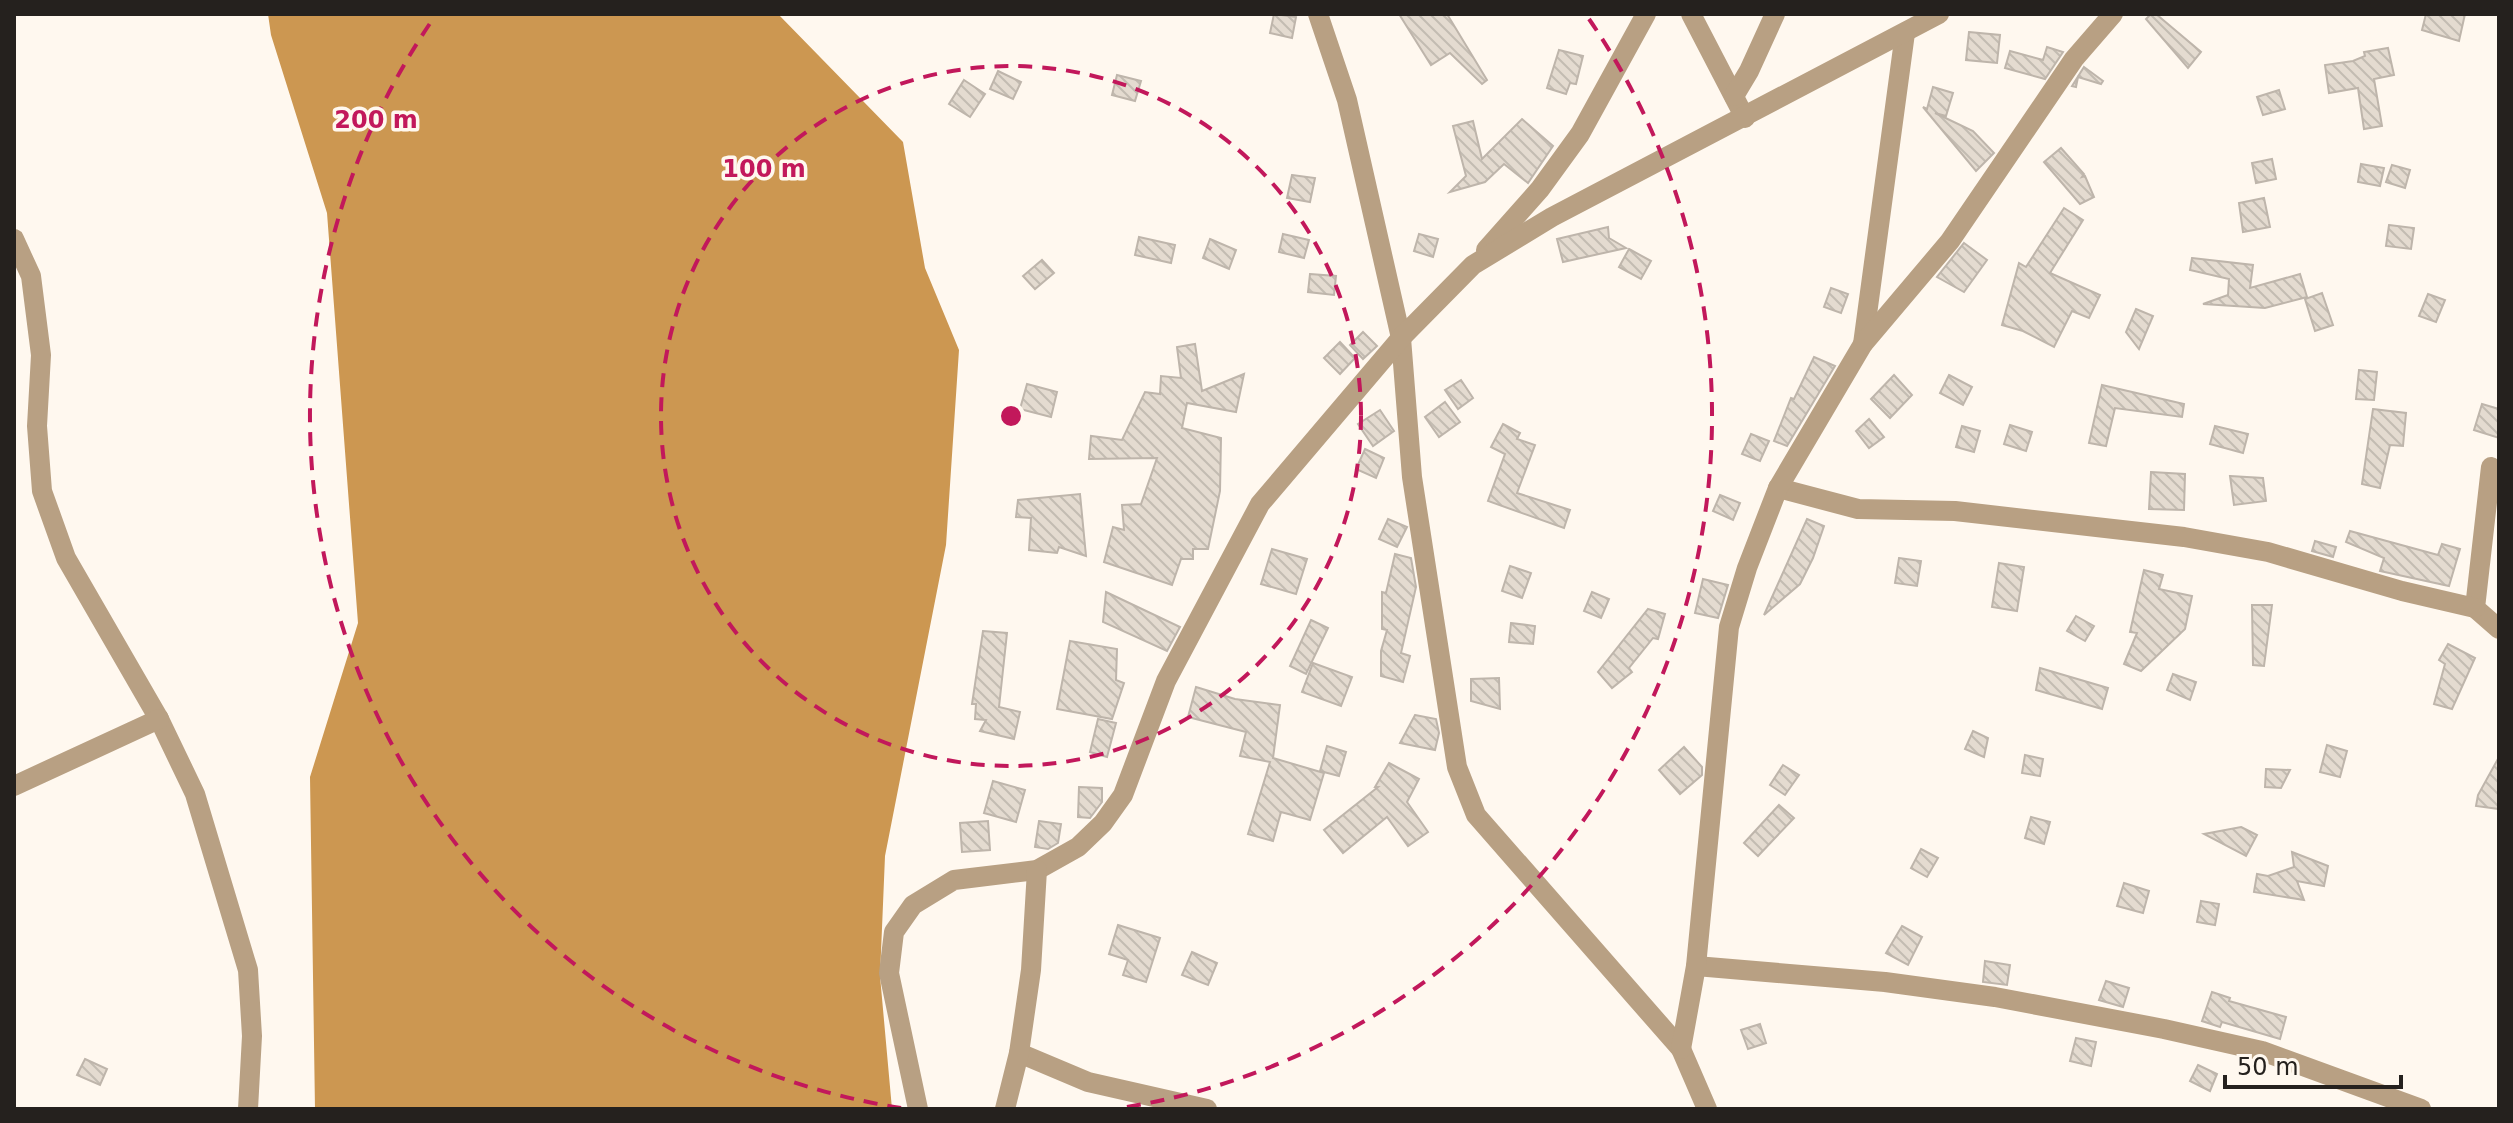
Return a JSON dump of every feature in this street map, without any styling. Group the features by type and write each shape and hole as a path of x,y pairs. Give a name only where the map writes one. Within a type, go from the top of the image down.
{"street":[{"path":"1318,14 1347,100 1401,338 1412,477 1457,767 1476,815 1681,1049 1707,1109"},
{"path":"918,1109 889,973 894,932 913,905 954,880 1037,870 1078,847 1103,823 1123,795 1166,681 1260,504 1401,338 1473,265 1540,189 1580,134 1646,14"},
{"path":"1691,14 1745,118"},
{"path":"1734,96 1775,14"},
{"path":"1473,265 1552,217 1939,14"},
{"path":"1681,1049 1696,966 1729,627 1747,568 1778,488 1863,344 1950,241 2074,59 2113,14"},
{"path":"1863,344 1905,33"},
{"path":"14,239 31,276 41,355 37,426 42,491 66,558 159,719 195,794 248,970 252,1036 248,1109"},
{"path":"2475,608 2491,467"},
{"path":"1778,488 1858,509 1955,511 2184,537 2268,552 2402,591 2475,608 2499,629"},
{"path":"14,786 159,719"},
{"path":"1005,1109 1019,1053 1031,970 1037,870"},
{"path":"1696,966 1885,982 1995,997 2164,1029 2262,1051 2421,1109"},
{"path":"1019,1053 1088,1082 1207,1109"}],"shaded area":[{"path":"268,14 778,14 903,142 925,268 959,350 946,545 885,856 880,976 892,1109 315,1109 310,777 358,623 327,213 271,35"}],"building":[{"path":"1274,14 1296,17 1292,38 1270,33"},
{"path":"1399,14 1447,14 1487,80 1482,84 1450,53 1431,65"},
{"path":"2156,14 2201,52 2188,68 2146,19"},
{"path":"2426,14 2465,14 2459,41 2422,30"},
{"path":"1969,32 2000,35 1997,63 1966,60"},
{"path":"2047,47 2063,52 2045,79 2005,68 2010,51 2043,60"},
{"path":"2388,48 2394,75 2374,79 2382,126 2364,129 2358,88 2329,93 2325,65 2353,61 2365,56 2364,52"},
{"path":"1559,50 1583,56 1576,84 1570,83 1566,94 1547,88"},
{"path":"2084,67 2103,81 2101,84 2078,77 2076,87 2072,86"},
{"path":"998,71 1021,82 1013,99 990,89"},
{"path":"1117,75 1141,81 1135,101 1112,95"},
{"path":"964,80 985,94 970,117 949,104"},
{"path":"1933,87 1953,93 1946,116 1935,113 1973,131 1994,153 1976,171 1923,107 1927,109"},
{"path":"2279,90 2285,109 2263,115 2257,97"},
{"path":"1522,119 1553,146 1528,183 1504,164 1485,182 1450,192 1466,176 1453,126 1473,121 1482,159"},
{"path":"2061,148 2084,174 2082,177 2085,176 2094,197 2080,204 2044,162"},
{"path":"2272,159 2276,179 2256,183 2252,163"},
{"path":"2361,164 2384,168 2380,186 2358,182"},
{"path":"2392,165 2410,170 2405,188 2386,182"},
{"path":"1292,175 1315,178 1310,202 1287,198"},
{"path":"2264,198 2270,227 2243,232 2239,203"},
{"path":"2064,208 2083,220 2050,273 2100,295 2089,318 2072,311 2054,347 2023,331 2002,325 2019,263 2026,267"},
{"path":"2389,225 2414,228 2411,249 2386,246"},
{"path":"1608,227 1609,238 1626,248 1563,262 1557,239"},
{"path":"1283,234 1309,240 1304,258 1279,252"},
{"path":"1419,234 1438,239 1433,257 1414,251"},
{"path":"1139,237 1175,245 1171,263 1135,255"},
{"path":"1210,239 1236,250 1229,269 1203,258"},
{"path":"1964,243 1987,260 1964,292 1937,277"},
{"path":"1629,249 1651,261 1641,279 1619,267"},
{"path":"2192,258 2253,265 2250,288 2300,274 2307,297 2265,308 2203,304 2228,295 2229,279 2190,270"},
{"path":"1042,260 1054,273 1035,289 1023,276"},
{"path":"1310,274 1336,276 1334,295 1308,292"},
{"path":"1831,288 1848,294 1841,313 1824,307"},
{"path":"2322,293 2333,325 2315,331 2305,299"},
{"path":"2428,294 2445,300 2436,322 2419,316"},
{"path":"2136,309 2153,316 2139,349 2126,332"},
{"path":"1363,332 1377,346 1363,359 1350,345"},
{"path":"1340,342 1355,358 1340,374 1324,358"},
{"path":"1195,344 1202,391 1244,374 1236,412 1187,403 1182,428 1221,438 1220,491 1208,549 1193,549 1193,559 1181,559 1172,585 1104,562 1113,527 1124,530 1122,505 1141,504 1157,458 1089,459 1091,436 1122,440 1145,392 1160,394 1161,376 1181,378 1177,347"},
{"path":"1814,357 1835,366 1787,446 1774,441 1791,398 1794,399"},
{"path":"2359,370 2377,372 2374,400 2356,399"},
{"path":"1894,375 1912,395 1890,418 1871,399"},
{"path":"1949,375 1972,387 1963,405 1940,393"},
{"path":"1461,380 1473,398 1458,409 1445,390"},
{"path":"1027,384 1057,392 1051,417 1020,409"},
{"path":"2102,385 2184,404 2182,417 2115,408 2106,446 2089,443"},
{"path":"1445,402 1460,422 1439,437 1425,417"},
{"path":"2482,404 2499,409 2499,438 2474,430"},
{"path":"2373,409 2406,413 2403,446 2390,445 2380,488 2362,484"},
{"path":"1380,410 1394,431 1373,446 1358,424"},
{"path":"1869,419 1884,437 1869,448 1856,431"},
{"path":"1503,424 1520,433 1517,439 1535,445 1517,493 1570,510 1564,528 1488,501 1505,454 1491,447"},
{"path":"2010,425 2032,432 2026,451 2004,444"},
{"path":"1962,426 1980,431 1974,452 1956,447"},
{"path":"2215,426 2248,434 2243,453 2210,444"},
{"path":"1751,434 1769,441 1760,461 1742,454"},
{"path":"1365,449 1384,458 1376,478 1356,469"},
{"path":"2151,472 2185,474 2184,510 2149,509"},
{"path":"2230,476 2263,478 2266,501 2234,505"},
{"path":"1080,494 1086,556 1059,547 1057,553 1029,550 1031,518 1016,517 1018,500"},
{"path":"1720,495 1740,503 1733,520 1713,511"},
{"path":"1388,519 1407,527 1397,547 1379,539"},
{"path":"1807,519 1824,526 1813,558 1800,584 1764,615"},
{"path":"2350,531 2438,555 2442,544 2460,549 2449,586 2380,571 2384,558 2346,542"},
{"path":"2315,541 2336,547 2333,557 2312,551"},
{"path":"1272,549 1307,559 1296,594 1261,584"},
{"path":"1395,554 1411,558 1416,587 1401,653 1410,656 1403,682 1381,676 1381,651 1387,630 1382,629 1382,592 1386,593"},
{"path":"1899,558 1921,561 1917,586 1895,583"},
{"path":"1999,563 2024,567 2017,611 1992,607"},
{"path":"1510,566 1531,573 1522,598 1502,591"},
{"path":"2144,570 2163,575 2159,589 2192,596 2185,629 2141,671 2124,664 2137,633 2130,632"},
{"path":"1703,579 1728,585 1718,618 1695,613"},
{"path":"1106,592 1180,627 1167,651 1103,622"},
{"path":"1592,592 1609,599 1601,618 1584,611"},
{"path":"2252,605 2272,605 2264,666 2253,665"},
{"path":"1648,609 1665,614 1658,639 1653,638 1629,668 1632,672 1612,688 1598,672"},
{"path":"2076,616 2094,626 2085,641 2067,631"},
{"path":"1311,620 1328,628 1306,674 1290,666"},
{"path":"1511,623 1535,626 1533,644 1509,642"},
{"path":"983,631 1007,633 999,707 1020,712 1014,739 980,731 986,720 975,719 976,704 972,704"},
{"path":"1070,641 1117,649 1116,680 1124,683 1112,719 1057,709"},
{"path":"2448,644 2475,658 2452,709 2434,704 2445,664 2439,660"},
{"path":"1313,663 1352,677 1341,706 1302,692"},
{"path":"2040,668 2108,688 2102,709 2036,690"},
{"path":"2173,674 2196,682 2190,700 2167,690"},
{"path":"1499,678 1500,709 1471,701 1471,679"},
{"path":"1196,687 1235,699 1280,705 1273,758 1324,773 1310,820 1281,812 1273,841 1248,834 1270,762 1240,756 1246,732 1188,717"},
{"path":"1415,715 1436,719 1439,733 1435,750 1400,743"},
{"path":"1098,719 1116,723 1107,757 1090,752"},
{"path":"1973,731 1988,738 1984,757 1965,749"},
{"path":"2327,745 2347,751 2340,777 2320,772"},
{"path":"1327,746 1346,752 1339,776 1320,771"},
{"path":"1684,747 1702,767 1702,775 1680,794 1659,770"},
{"path":"2025,755 2043,759 2040,776 2022,773"},
{"path":"2499,757 2499,809 2476,806 2478,795"},
{"path":"1389,763 1419,779 1407,802 1428,832 1408,846 1387,817 1343,853 1324,830 1378,787 1375,787"},
{"path":"1783,765 1799,775 1785,795 1770,785"},
{"path":"2266,769 2290,770 2281,788 2265,787"},
{"path":"993,781 1025,790 1016,822 984,813"},
{"path":"1079,787 1102,788 1102,802 1090,818 1078,817"},
{"path":"1779,805 1794,818 1758,856 1744,843"},
{"path":"2031,817 2050,822 2044,844 2025,838"},
{"path":"988,821 990,850 962,852 960,823"},
{"path":"1039,821 1061,824 1058,843 1048,849 1035,847"},
{"path":"2241,827 2257,835 2246,856 2204,834"},
{"path":"1921,849 1938,858 1927,877 1911,868"},
{"path":"2292,852 2328,866 2324,886 2297,881 2304,900 2254,892 2257,874 2268,876 2294,867"},
{"path":"2124,883 2149,891 2143,913 2117,906"},
{"path":"2201,901 2219,904 2215,925 2197,922"},
{"path":"1118,925 1160,938 1146,982 1123,975 1128,960 1109,954"},
{"path":"1902,926 1922,937 1908,965 1886,953"},
{"path":"1192,952 1217,963 1208,985 1182,975"},
{"path":"1985,961 2010,965 2007,985 1983,982"},
{"path":"2106,981 2129,988 2123,1007 2099,1000"},
{"path":"2212,992 2230,998 2229,1001 2286,1017 2280,1039 2222,1022 2220,1027 2202,1021"},
{"path":"1760,1024 1766,1043 1748,1049 1741,1030"},
{"path":"2076,1038 2096,1042 2091,1066 2070,1061"},
{"path":"85,1059 107,1069 100,1085 77,1075"},
{"path":"2198,1065 2217,1074 2210,1091 2190,1081"}]}
